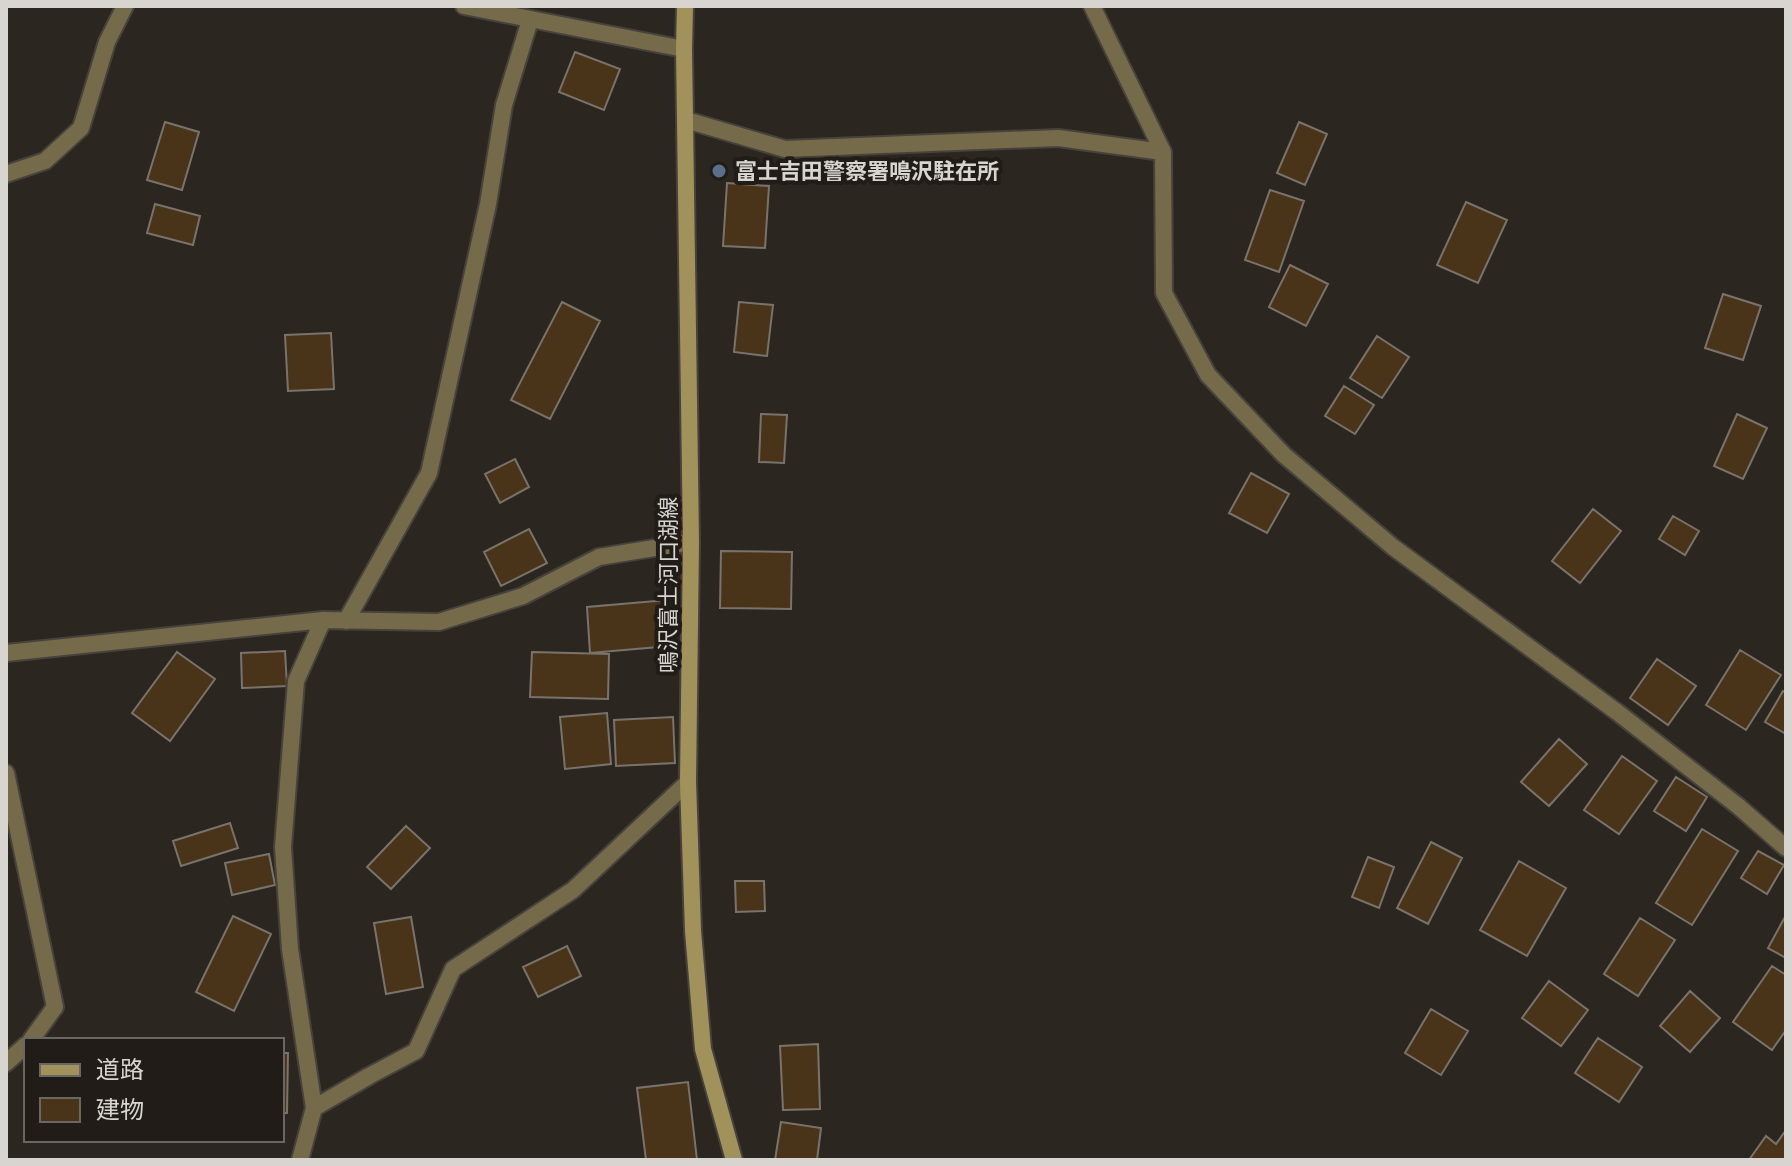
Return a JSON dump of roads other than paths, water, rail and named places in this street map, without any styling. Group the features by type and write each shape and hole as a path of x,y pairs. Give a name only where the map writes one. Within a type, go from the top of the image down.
{"main road":[{"name":"鳴沢富士河口湖線","path":"685,6 691,542 688,782 693,931 703,1049 734,1160"}],"street":[{"path":"6,174 45,161 81,128 107,42 125,6"},
{"path":"464,6 684,49"},
{"path":"1092,6 1163,152 1164,293 1208,375 1284,455 1393,547 1617,712 1738,806 1786,848"},
{"path":"346,621 429,473 488,204 504,105 530,20"},
{"path":"686,120 785,149 1058,138 1163,152"},
{"path":"6,653 323,620 439,622 523,596 599,557 691,542"},
{"path":"300,1160 314,1108 290,949 283,847 296,681 323,620"},
{"path":"6,773 55,1007 32,1038"},
{"path":"314,1108 416,1051 453,969 573,890 688,782"},
{"path":"6,871 24,866"},
{"path":"6,1063 24,1047"}],"place":[{"name":"富士吉田警察署鳴沢駐在所","path":"719,171"}]}
